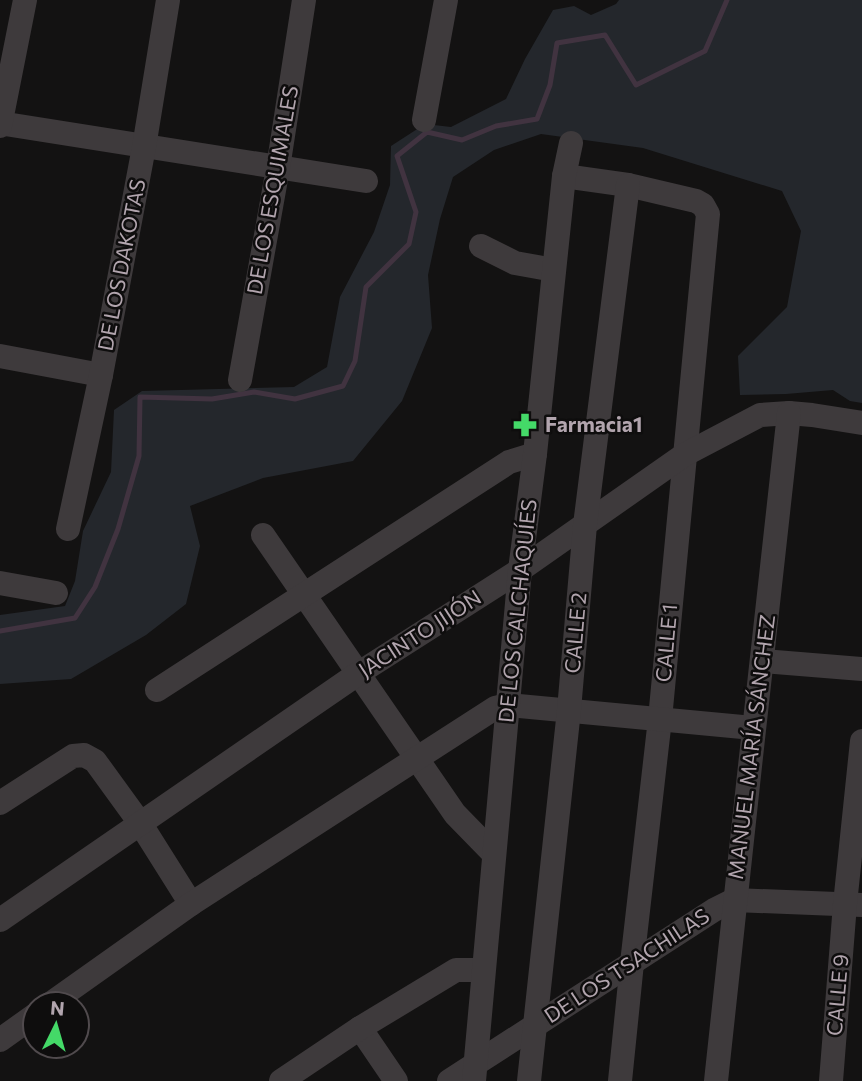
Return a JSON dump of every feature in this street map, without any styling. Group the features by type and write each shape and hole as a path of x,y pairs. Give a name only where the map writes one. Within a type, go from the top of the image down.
{"street":[{"path":"25,0 0,124 366,181"},
{"name":"DE LOS DAKOTAS","path":"68,528 101,374 144,147 168,0"},
{"name":"DE LOS ESQUIMALES","path":"240,380 278,168 304,0"},
{"path":"424,120 446,0"},
{"name":"DE LOS CALCHAQUÍES","path":"475,1072 520,570 564,176 571,143"},
{"path":"564,176 628,185"},
{"name":"CALLE 1","path":"620,1081 660,719 708,214 703,205 696,201 628,185"},
{"name":"CALLE 2","path":"529,1081 569,710 585,525 628,185"},
{"path":"481,246 514,263 554,270"},
{"path":"0,355 101,374"},
{"name":"JACINTO JIJÓN","path":"0,920 359,673 520,570 684,455 760,415 789,413 862,423"},
{"name":"MANUEL MARÍA SÁNCHEZ","path":"716,1081 789,413"},
{"path":"157,691 509,462 535,454"},
{"path":"263,535 455,814 494,854"},
{"path":"0,583 56,593"},
{"path":"763,661 862,669"},
{"path":"70,990 191,904 495,708 508,705 753,728"},
{"name":"CALLE 9","path":"831,1081 854,905 862,741"},
{"path":"0,803 73,756 84,755 95,761 140,823 191,904"},
{"name":"DE LOS TSACHILAS","path":"449,1081 475,1072 534,1026 714,910 734,900 854,905"},
{"path":"281,1081 360,1028 456,970 483,970"},
{"path":"0,1040 21,1025"},
{"path":"360,1028 396,1081"}],"shaded area":[{"path":"619,0 862,0 862,403 850,401 833,390 740,395 738,356 787,307 801,231 782,191 643,148 541,134 494,150 453,177 440,219 428,275 432,328 402,401 353,461 263,478 190,506 200,546 186,604 146,635 71,679 0,684 0,615 65,606 75,581 83,531 111,472 114,410 142,391 294,387 327,367 340,297 374,232 390,185 391,146 425,124 451,127 506,99 553,10 574,6 591,15 616,4"}],"waterway":[{"path":"0,631 75,618 95,587 118,529 139,456 140,397 212,399 254,392 295,399 343,386 355,361 366,287 409,244 416,212 397,156 427,132 462,140 496,126 537,119 550,85 557,43 605,35 636,85 705,51 727,0"}],"place":[{"name":"Farmacia1","path":"525,425"}]}
